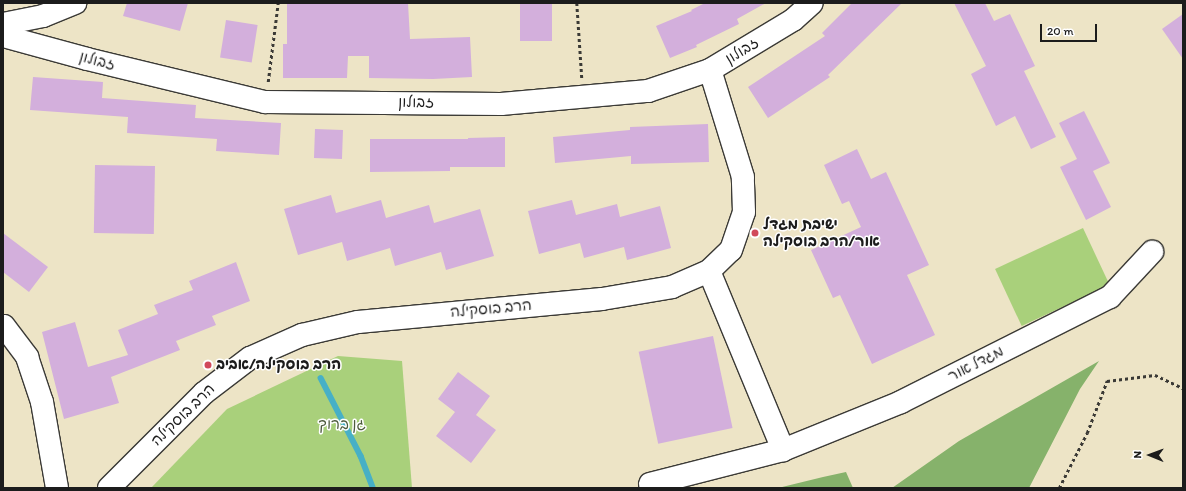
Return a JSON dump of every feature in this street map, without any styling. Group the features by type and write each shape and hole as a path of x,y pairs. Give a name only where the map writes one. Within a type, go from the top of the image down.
{"street":[{"path":"3,24 43,16 76,3"},
{"name":"זבולון","path":"3,36 87,59 265,102 501,104 583,98 648,91 710,70 793,20 812,3"},
{"name":"הרב בוסקילה","path":"109,488 204,393 250,358 302,335 358,322 602,299 672,287 709,271 731,250 744,212 743,177 710,70"},
{"name":"מגדל אור","path":"650,484 783,450 900,402 1110,297 1152,252"},
{"path":"709,271 783,450"},
{"path":"4,326 27,357 42,402 57,488"}],"path":[{"path":"265,102 278,3"},
{"path":"578,3 583,98"},
{"path":"1059,488 1087,433 1108,381 1155,375 1183,388"}],"green space":[{"path":"1083,228 1110,285 1022,326 995,269"},
{"name":"גן ברוך","path":"338,356 402,361 412,488 151,488 227,409"},
{"path":"1099,361 1080,389 1029,488 892,488 959,441"},
{"path":"846,472 853,488 778,488 823,477"}],"building":[{"path":"127,3 188,3 180,31 123,16"},
{"path":"287,3 408,3 410,39 470,37 472,77 433,79 369,78 369,56 348,56 347,78 283,78 283,44 287,44"},
{"path":"520,3 552,3 552,41 520,41"},
{"path":"705,3 766,3 737,19 739,24 696,45 697,47 670,58 656,26 692,11 691,10"},
{"path":"852,3 902,3 828,75 830,77 768,118 748,87 825,36 822,33"},
{"path":"954,3 985,3 994,21 1010,14 1035,66 1024,71 1056,137 1031,149 1015,116 996,126 971,74 986,66"},
{"path":"1183,14 1183,59 1162,29"},
{"path":"226,20 258,25 252,63 220,58"},
{"path":"33,77 103,82 102,98 196,105 195,118 281,123 279,155 216,151 217,139 127,133 128,117 30,110"},
{"path":"1084,111 1110,163 1093,171 1111,207 1086,220 1060,167 1077,159 1059,123"},
{"path":"708,124 709,162 631,164 631,156 555,163 553,137 630,130 630,127"},
{"path":"315,129 343,130 342,159 314,158"},
{"path":"505,137 505,167 450,167 450,171 370,172 370,139 468,139"},
{"path":"857,149 871,179 886,172 929,265 907,275 935,335 872,364 840,295 833,298 811,250 861,227 849,201 842,204 824,165"},
{"path":"95,165 155,166 154,234 94,233"},
{"path":"331,195 336,213 381,200 386,218 429,205 434,223 480,209 494,256 446,270 441,252 395,266 390,248 347,261 342,242 298,255 284,209"},
{"path":"572,200 576,215 617,204 620,217 660,206 671,248 627,260 624,247 584,258 580,243 539,254 528,211"},
{"path":"3,233 48,267 29,292 3,272"},
{"path":"236,262 250,301 212,316 216,325 176,341 180,350 111,377 119,403 64,419 42,332 75,322 88,367 128,355 118,330 158,314 154,305 193,290 189,281"},
{"path":"713,336 733,428 658,444 639,352"},
{"path":"458,372 490,396 476,415 496,430 471,463 436,436 455,412 438,399"}],"waterway":[{"path":"321,378 361,456 373,488"}],"place":[{"name":"ישיבת מגדל אור/הרב בוסקילה","path":"755,233"},
{"name":"הרב בוסקילה/אביב","path":"208,365"}]}
